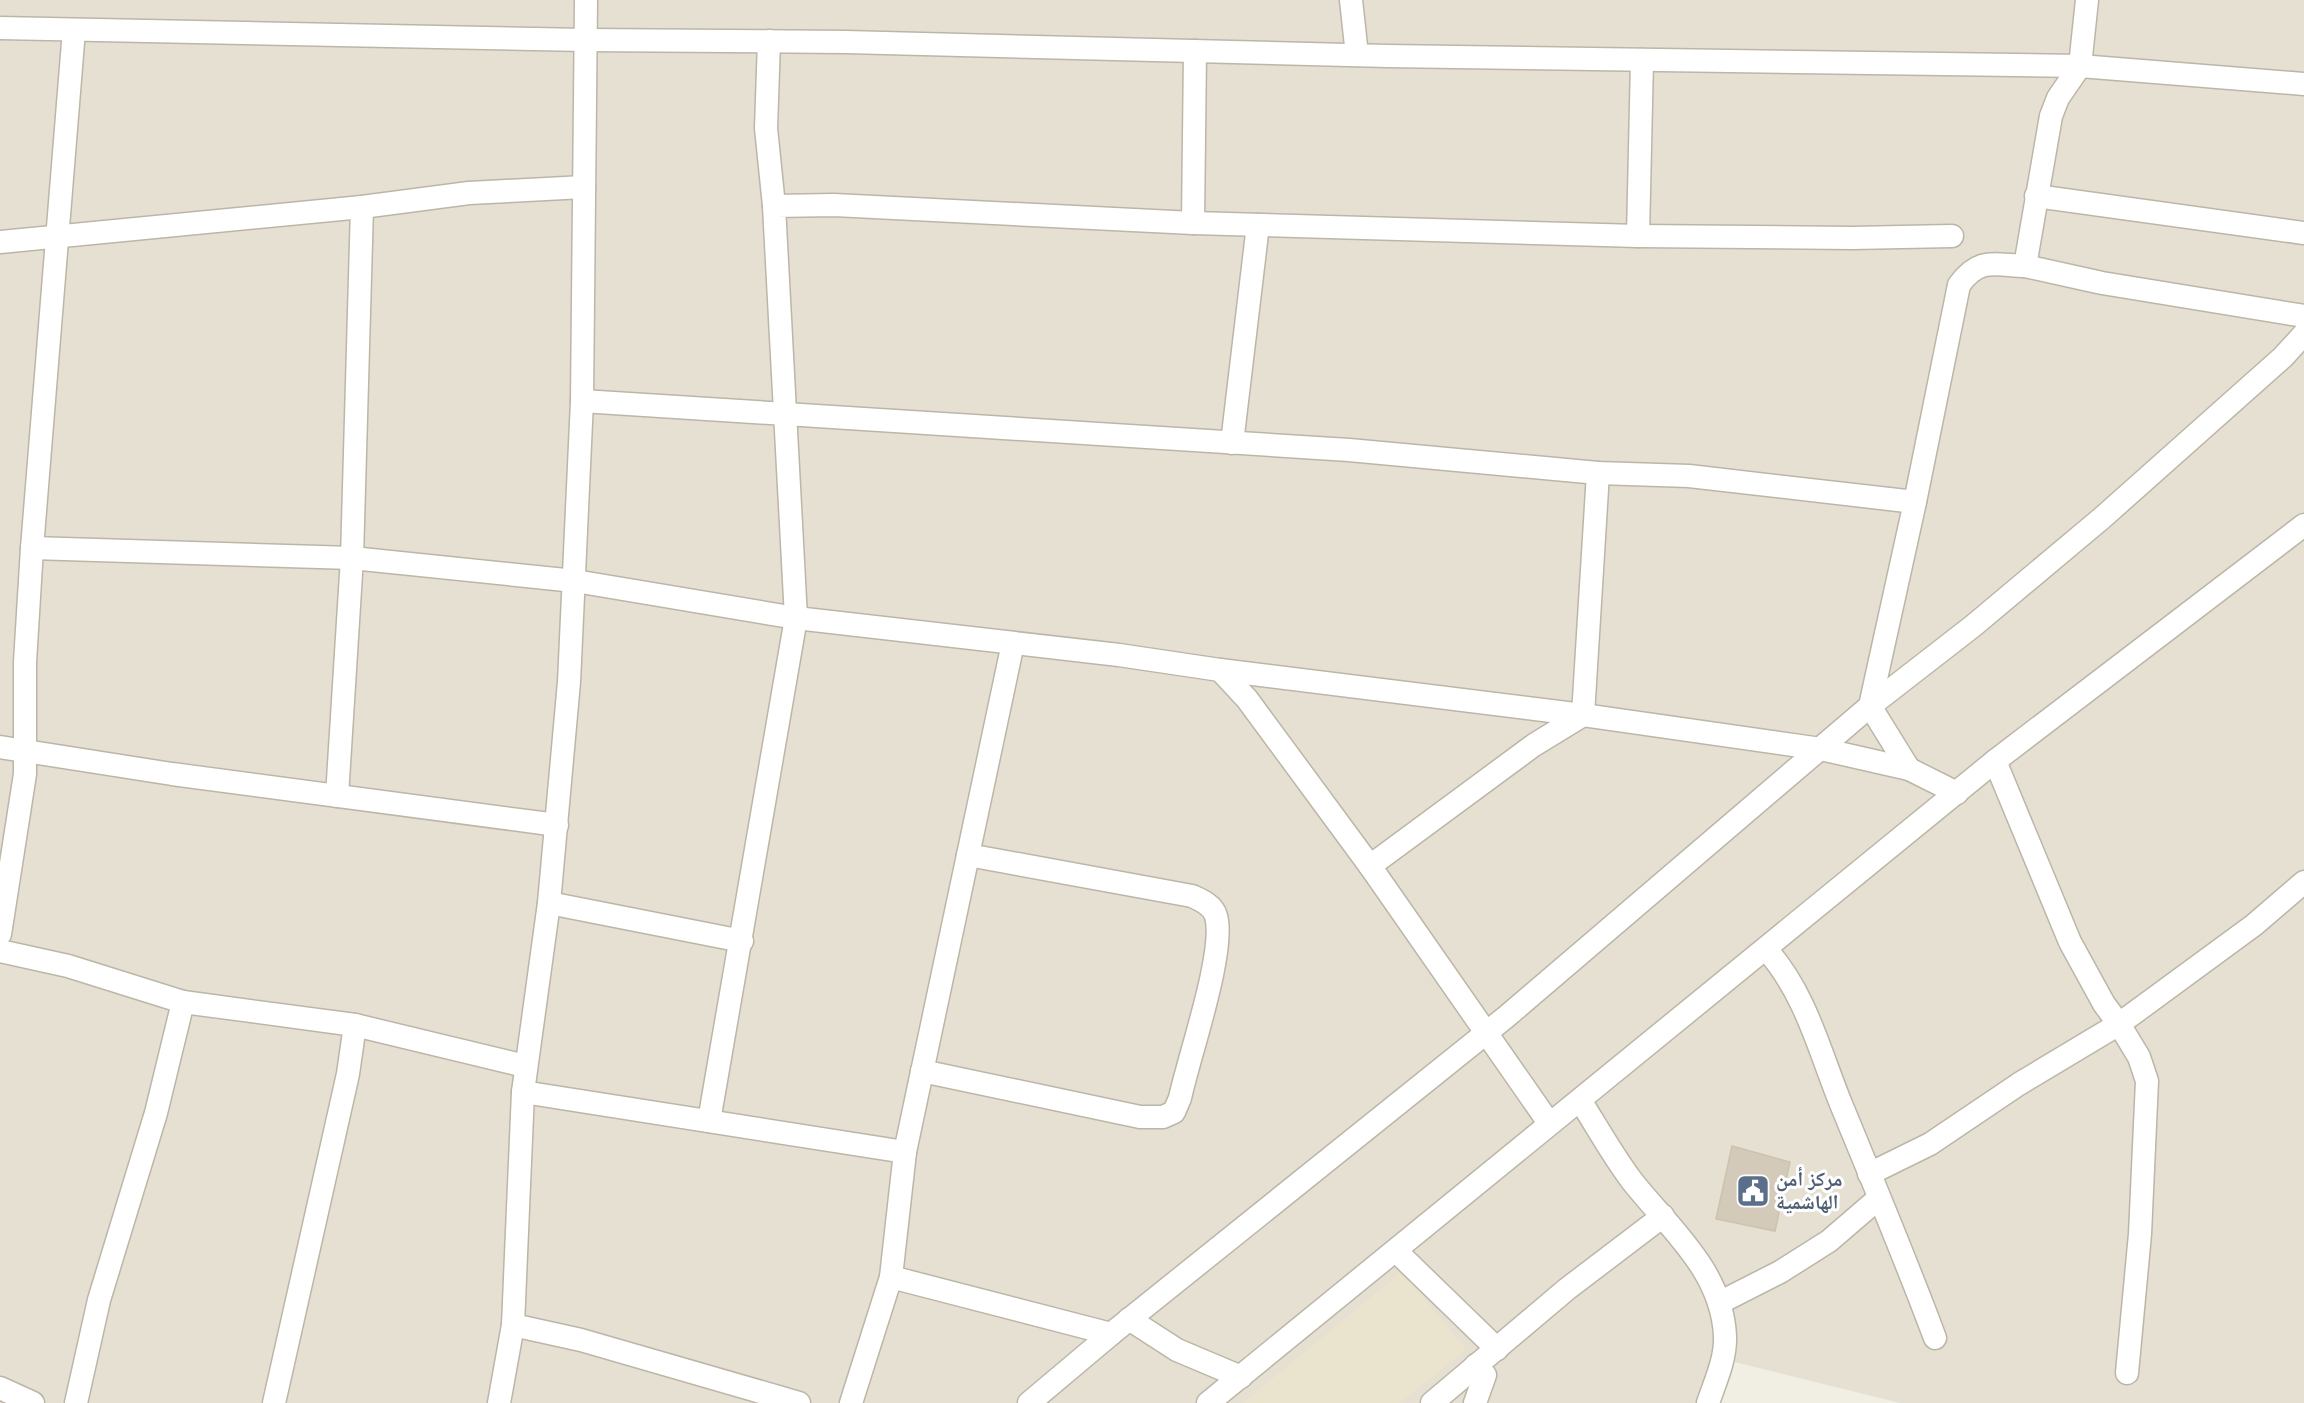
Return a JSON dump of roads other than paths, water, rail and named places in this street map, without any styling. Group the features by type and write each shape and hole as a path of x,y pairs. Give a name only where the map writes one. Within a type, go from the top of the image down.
{"street":[{"path":"499,1403 513,1325 525,1066 549,903 575,581 582,402 586,0"},
{"path":"1351,0 1358,55"},
{"path":"2025,266 2051,116 2058,98 2080,66 2087,0"},
{"path":"0,28 585,40 769,41 1358,55 2080,66 2304,84"},
{"path":"0,934 25,774 25,662 32,548 74,30"},
{"path":"709,1121 742,941 796,618 774,206 766,128 769,41"},
{"path":"1193,223 1195,51"},
{"path":"1638,236 1641,60"},
{"path":"0,242 362,207 469,194 584,187"},
{"path":"2036,196 2304,232"},
{"path":"774,206 834,205 1193,223 1638,236 1852,238 1952,236"},
{"path":"337,796 352,558 362,207"},
{"path":"1232,443 1258,225"},
{"path":"1909,769 1870,706 1915,502 1959,285 1970,270 1985,264 2025,266 2102,283 2304,316"},
{"path":"1029,1403 1129,1319 1485,1034 1870,706 1973,626 2102,518 2283,357 2304,334"},
{"path":"582,402 1349,450 1598,473 1689,476 1915,502"},
{"path":"1583,715 1598,473"},
{"path":"1208,1403 1995,761 2304,525"},
{"path":"32,548 352,558 575,581 796,618 1583,715 1821,749 1909,769 1957,793"},
{"path":"851,1403 891,1277 905,1152 1013,643"},
{"path":"1220,670 1242,693 1370,866 1549,1123"},
{"path":"1370,866 1534,745 1583,715"},
{"path":"0,747 25,749 172,774 557,825"},
{"path":"1995,761 2070,942 2104,1004 2139,1056 2147,1081 2140,1234 2127,1372"},
{"path":"922,1071 1140,1117 1163,1117 1174,1112 1180,1098 1218,949 1216,914 1206,902 1192,896 968,855"},
{"path":"1869,1174 1930,1144 2019,1084 2119,1024 2254,925 2304,882"},
{"path":"549,903 742,941"},
{"path":"1766,949 1785,970 1816,1031 1830,1077 1935,1338"},
{"path":"0,951 68,966 183,1002 355,1024 525,1066"},
{"path":"76,1403 99,1300 156,1113 183,1002"},
{"path":"274,1403 348,1074 355,1024"},
{"path":"523,1092 905,1152"},
{"path":"1580,1100 1632,1180 1699,1260 1719,1303 1725,1337 1722,1363 1708,1403"},
{"path":"1719,1303 1780,1272 1829,1241 1879,1198"},
{"path":"1432,1403 1567,1289 1662,1216"},
{"path":"1396,1251 1497,1349"},
{"path":"891,1277 1111,1334"},
{"path":"1129,1319 1177,1350 1241,1377"},
{"path":"513,1325 581,1340 730,1394 799,1403"},
{"path":"1475,1403 1485,1375 1476,1365"},
{"path":"0,1388 33,1403"}],"place":[{"name":"مركز أمن الهاشمية","path":"1753,1191"}]}
